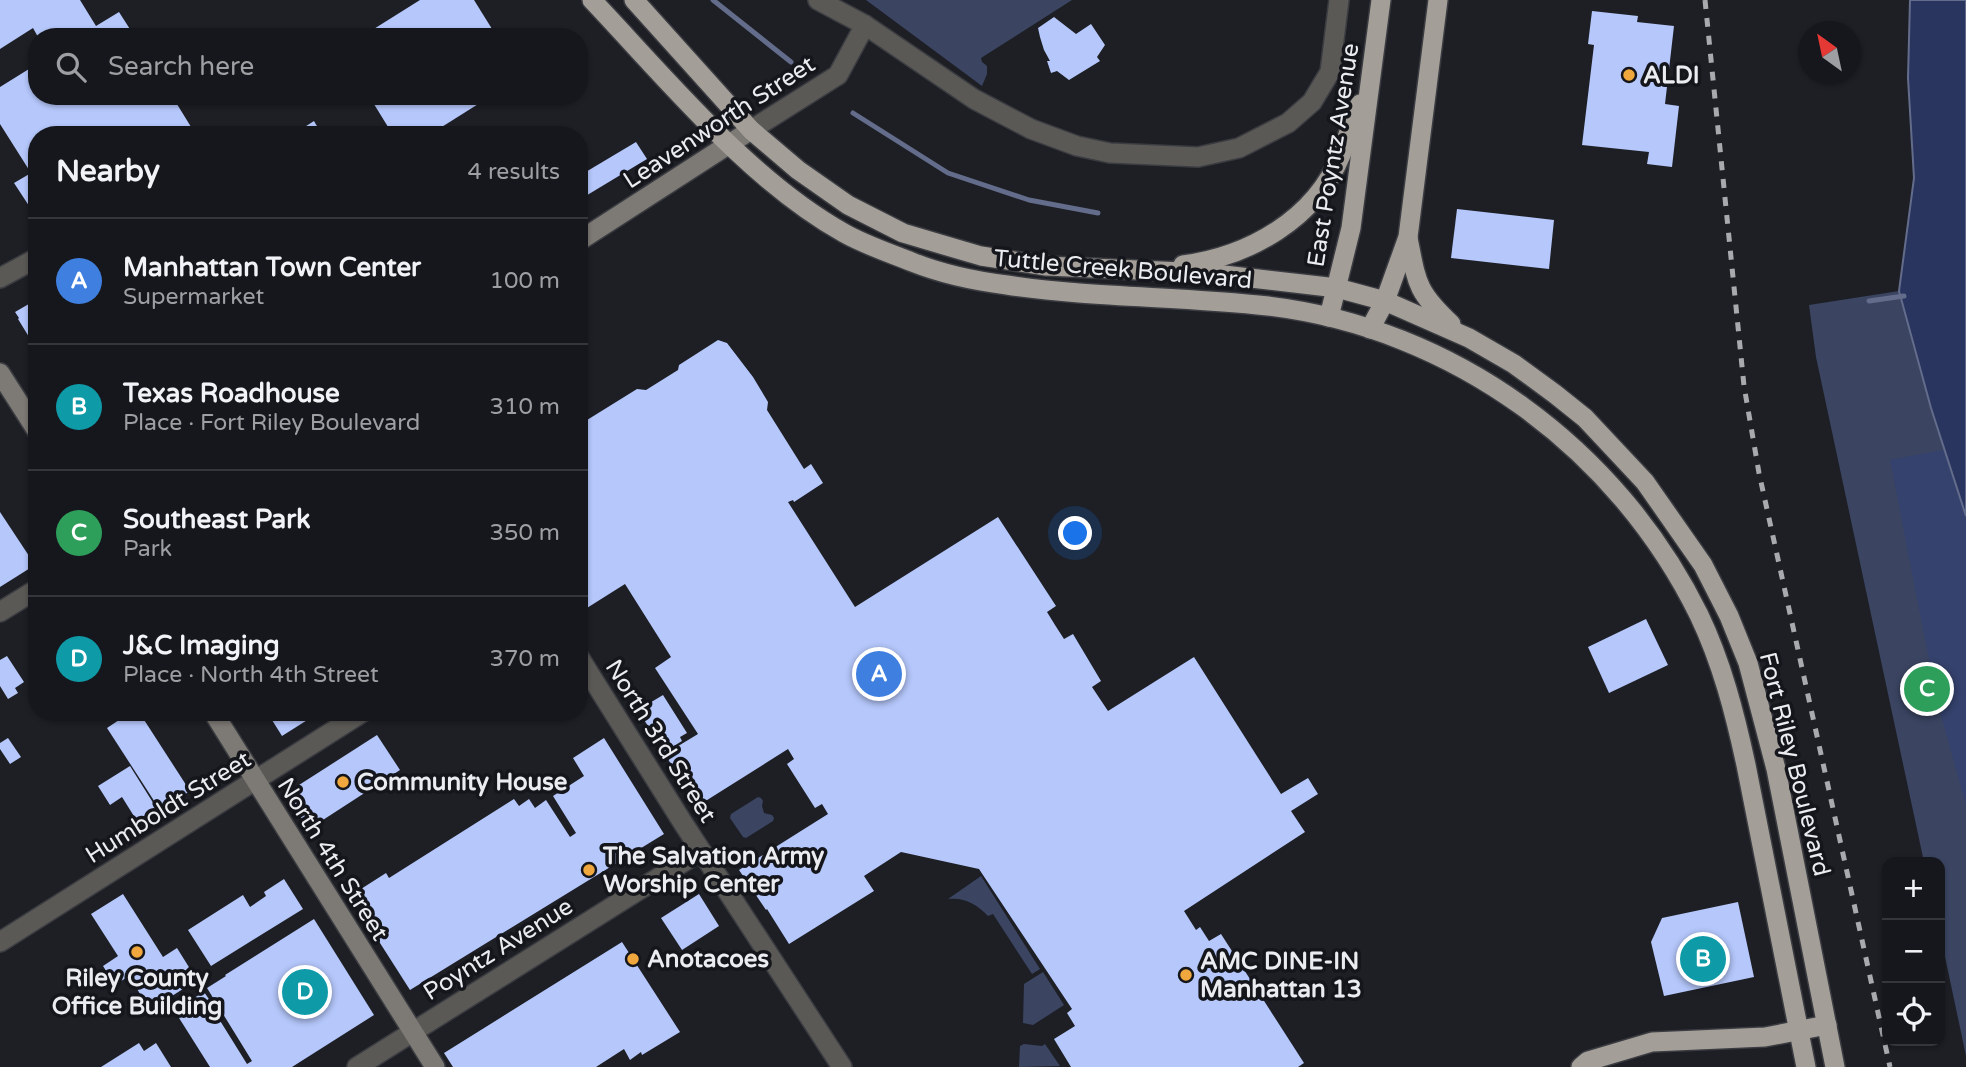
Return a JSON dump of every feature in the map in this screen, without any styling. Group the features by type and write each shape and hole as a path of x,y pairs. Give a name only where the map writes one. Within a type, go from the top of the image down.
{"highway":[{"name":"Tuttle Creek Boulevard","path":"592,0 729,143 779,189 845,233 917,264 977,281 1048,292 1268,306 1310,312 1370,329"},
{"name":"Tuttle Creek Boulevard","path":"634,0 751,130 798,170 848,205 903,233 981,256 1046,266 1207,273 1337,288 1385,301"},
{"name":"East Poyntz Avenue","path":"1329,317 1351,228 1381,0"},
{"path":"1370,329 1385,301 1408,237 1438,0"},
{"path":"1141,271 1224,257 1260,242 1292,221 1316,199 1341,156 1353,117 1368,91"},
{"path":"1408,237 1415,277 1421,290 1430,304 1459,332"},
{"name":"Fort Riley Boulevard","path":"1385,301 1459,332 1514,364 1585,418 1645,482 1703,565 1734,628 1748,663 1762,712 1776,769 1835,1067"},
{"name":"Fort Riley Boulevard","path":"1370,329 1434,353 1493,385 1540,419 1583,456 1617,491 1677,573 1714,649 1738,725 1806,1067"},
{"path":"1581,1067 1588,1061 1653,1042 1765,1037 1827,1025"}],"main road":[{"name":"Leavenworth Street","path":"588,235 751,130"},
{"path":"0,373 28,416"},
{"name":"North 4th Street","path":"218,721 435,1067"}],"street":[{"path":"818,0 865,25 974,99 1031,129 1077,146 1110,153 1198,157 1239,148 1288,123 1312,102 1330,72 1339,0"},
{"name":"Leavenworth Street","path":"751,130 838,75 865,25"},
{"path":"0,278 28,263"},
{"path":"0,612 28,595"},
{"name":"North 3rd Street","path":"588,671 842,1067"},
{"name":"Humboldt Street","path":"0,942 349,721"},
{"name":"Poyntz Avenue","path":"357,1067 701,851"}],"shaded area":[{"path":"866,0 1072,0 981,58 987,66 982,86"},
{"path":"1910,0 1966,0 1966,516 1931,408 1899,291 1914,178 1908,78"},
{"path":"1899,291 1931,408 1966,516 1966,1056 1945,957 1945,857 1923,857 1816,357 1809,305"},
{"path":"1946,450 1966,516 1966,805 1937,701 1890,460"},
{"path":"758,797 763,801 764,813 772,815 773,821 746,838 743,837 730,818 731,814"},
{"path":"981,876 1040,969 1032,974 993,914 988,916 965,900 948,899"},
{"path":"1043,972 1064,1005 1033,1025 1023,1023 1024,984"},
{"path":"1045,1044 1060,1066 1019,1067 1020,1046"}],"building":[{"path":"0,0 80,0 96,26 119,12 129,28 28,28 28,31 0,49"},
{"path":"420,0 474,0 491,28 375,28"},
{"name":"ALDI","path":"1592,11 1638,16 1637,22 1674,26 1665,104 1679,106 1672,167 1647,164 1649,152 1582,145 1594,45 1588,44"},
{"path":"1054,17 1076,34 1091,24 1105,45 1097,57 1100,61 1069,80 1057,71 1051,73 1047,61 1050,61 1040,37 1038,28"},
{"path":"28,70 28,105 178,105 190,126 28,126 28,168 0,124 0,87"},
{"path":"375,105 477,105 443,126 387,126"},
{"path":"636,142 647,159 588,195 588,171"},
{"path":"28,175 28,204 14,183"},
{"path":"1457,209 1554,220 1549,269 1451,258"},
{"path":"28,304 28,335 18,319 15,312"},
{"path":"718,340 727,343 753,377 768,402 767,410 804,469 811,464 823,483 794,502 788,502 855,607 998,517 1056,606 1047,612 1055,625 1064,639 1073,634 1101,681 1092,687 1108,711 1194,657 1281,794 1308,778 1318,794 1291,811 1305,832 1184,911 1196,930 1200,927 1209,941 1221,934 1304,1063 1298,1067 1071,1067 1054,1039 1075,1026 1067,1013 1072,1009 979,869 901,852 864,876 874,891 789,944 739,870 828,814 822,804 815,808 787,764 794,759 788,749 696,807 665,754 698,734 655,668 671,657 625,584 588,607 588,419 637,389 646,390 678,370 679,365"},
{"path":"0,512 28,554 28,569 0,587"},
{"path":"1646,619 1668,665 1609,693 1588,647"},
{"path":"7,656 24,682 15,688 18,693 8,699 0,686 0,660"},
{"path":"663,695 687,733 680,737 682,741 664,752 638,710"},
{"path":"118,721 145,721 190,791 160,810 107,728"},
{"path":"273,721 306,721 282,736"},
{"name":"Community House","path":"377,735 400,770 309,829 285,794"},
{"path":"8,738 21,757 10,764 0,749 0,743"},
{"path":"604,738 664,834 410,990 350,896 386,873 389,878 514,799 519,806 529,799 535,808 546,800 570,837 576,833 553,796 584,776 573,758"},
{"path":"130,766 157,809 137,821 122,797 110,805 98,786"},
{"path":"284,879 303,909 211,966 188,930 243,895 250,907 266,896 264,892"},
{"name":"Riley County Office Building","path":"123,894 163,957 177,948 197,980 150,1010 129,976 115,985 103,966 118,956 91,914"},
{"path":"699,894 719,926 682,950 661,918"},
{"path":"1738,902 1754,977 1664,996 1651,942 1662,918"},
{"path":"314,919 374,1015 292,1067 210,1067 174,1010 204,992 247,1064 252,1061 207,988"},
{"path":"622,942 680,1032 630,1060 624,1049 596,1067 453,1067 444,1053"},
{"path":"139,1043 144,1051 156,1043 171,1067 101,1067"}],"waterway":[{"path":"713,0 791,62"},
{"path":"853,113 948,173 1029,200 1098,213"},
{"path":"1869,301 1904,296"}],"railway":[{"path":"1705,0 1744,386 1759,473 1890,1067"}],"place":[{"name":"ALDI","path":"1629,75"},
{"name":"Manhattan Town Center","path":"879,674"},
{"name":"Southeast Park","path":"1927,689"},
{"name":"Community House","path":"343,782"},
{"name":"The Salvation Army Worship Center","path":"589,870"},
{"name":"Riley County Office Building","path":"137,952"},
{"name":"Anotacoes","path":"633,959"},
{"name":"Texas Roadhouse","path":"1703,959"},
{"name":"AMC DINE-IN Manhattan 13","path":"1186,975"},
{"name":"J&C Imaging","path":"305,992"}]}
